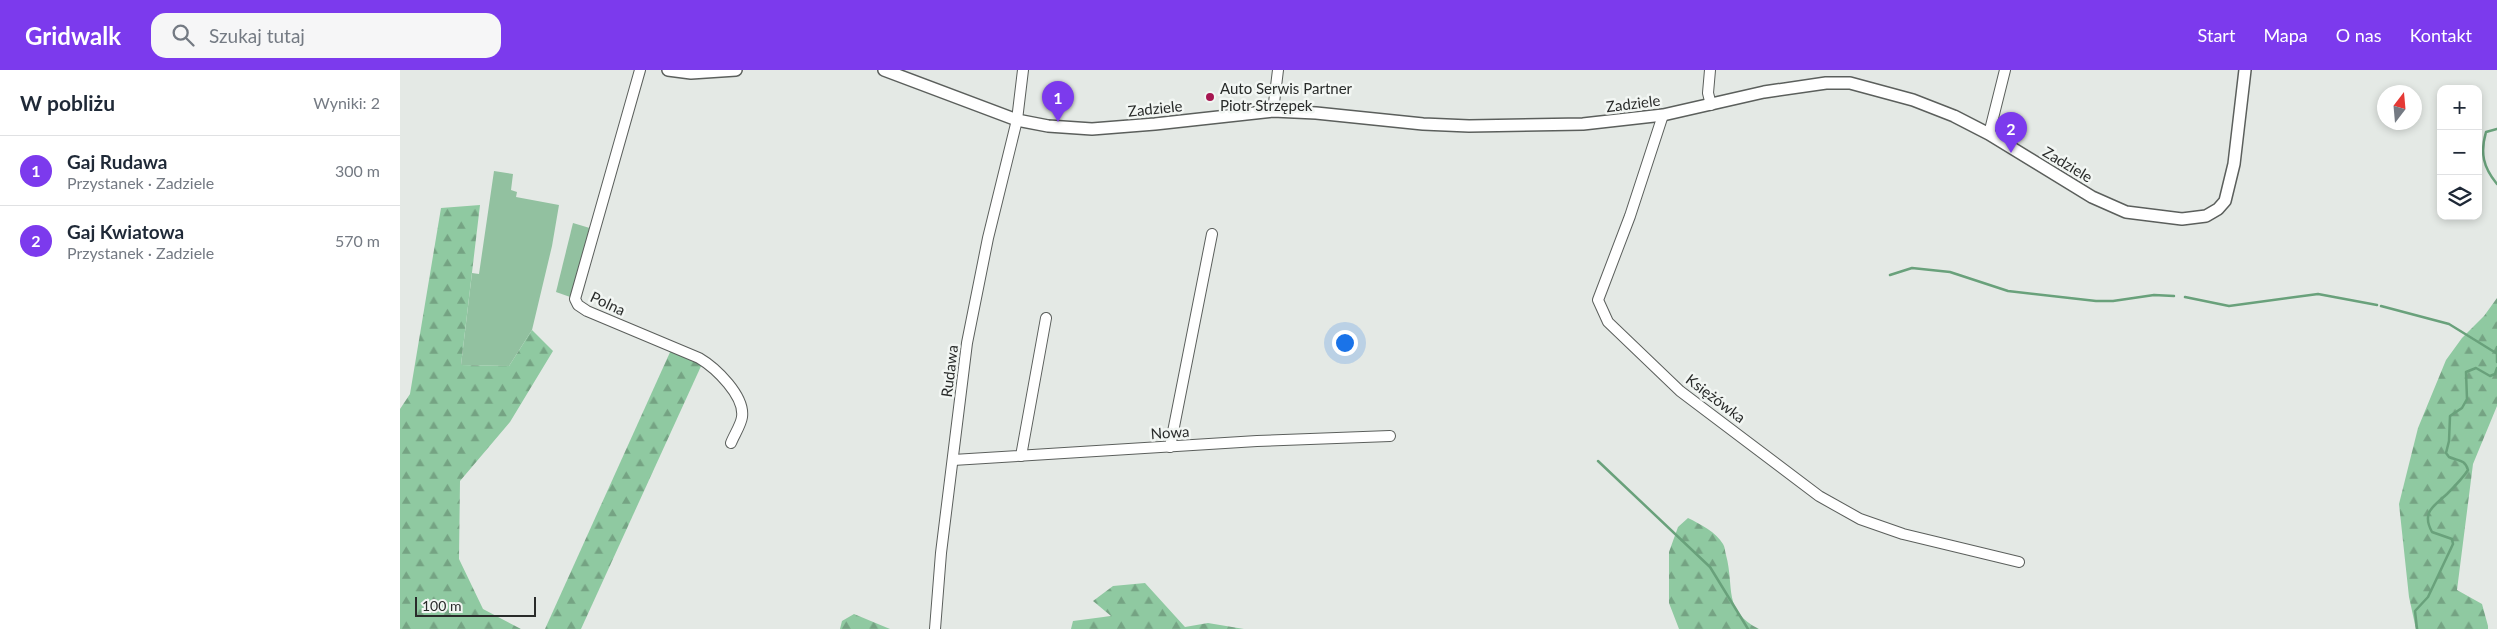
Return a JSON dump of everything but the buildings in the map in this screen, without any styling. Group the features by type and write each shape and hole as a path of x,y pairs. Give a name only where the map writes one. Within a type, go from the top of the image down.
{"street":[{"name":"Polna","path":"640,70 575,300 578,305 587,311 699,358 713,366 742,405 742,419 731,443"},
{"path":"668,70 691,73 736,70"},
{"name":"Zadziele","path":"884,70 1017,120 1048,126 1092,128 1155,124 1274,111 1470,126 1584,124 1662,116 1764,92 1826,83 1850,82 1872,87 1937,108 1989,134 2092,197 2126,212 2166,219 2206,216 2222,205 2228,190 2245,70"},
{"name":"Rudawa","path":"935,629 941,553 967,343 977,290 1017,120 1023,70"},
{"path":"1274,111 1278,70"},
{"path":"1710,70 1708,93 1711,105"},
{"path":"1989,134 2005,70"},
{"name":"Księżówka","path":"1662,116 1633,207 1598,300 1608,322 1680,391 1820,496 1860,519 1903,534 2019,562"},
{"path":"1170,447 1212,234"},
{"path":"1022,456 1046,318"},
{"name":"Nowa","path":"953,460 1258,441 1390,436"}],"green space":[{"path":"494,171 513,174 511,190 517,192 516,197 559,205 552,246 532,330 509,366 461,365 472,273 479,274"},
{"path":"480,205 461,365 509,366 532,330 553,351 510,422 460,481 459,559 483,609 521,629 400,629 400,409 410,394 441,208"},
{"path":"573,223 593,229 573,298 556,292"},
{"path":"2497,298 2497,406 2473,464 2457,590 2482,604 2488,629 2416,629 2409,597 2399,504 2418,428 2446,360 2462,338 2484,316"},
{"path":"671,350 702,364 581,629 545,629"},
{"path":"1688,518 1712,532 1723,544 1735,606 1747,622 1759,629 1679,629 1669,603 1669,552 1678,527"},
{"path":"1145,583 1185,627 1208,623 1244,629 1071,629 1073,621 1111,616 1093,601 1113,586"},
{"path":"854,614 890,629 840,629 842,621"}],"waterway":[{"path":"2497,129 2486,132 2483,147 2486,166 2497,184"},
{"path":"1890,275 1912,268 1950,272 2008,291 2096,301 2113,301 2154,295 2174,296"},
{"path":"2185,297 2229,306 2318,294 2377,305"},
{"path":"2381,306 2449,324 2496,353"},
{"path":"2497,347 2497,362"},
{"path":"2417,629 2415,611 2428,597 2453,544 2452,539 2432,532 2428,514 2468,470 2463,462 2449,457 2446,453 2449,441 2450,416 2462,408 2467,399 2466,372 2476,368 2490,376 2495,374 2497,368"},
{"path":"1598,461 1710,567 1748,629"}],"place":[{"name":"Auto Serwis Partner Piotr Strzępek","path":"1210,97"},
{"name":"Gaj Rudawa","path":"1058,122"},
{"name":"Gaj Kwiatowa","path":"2011,153"}]}
